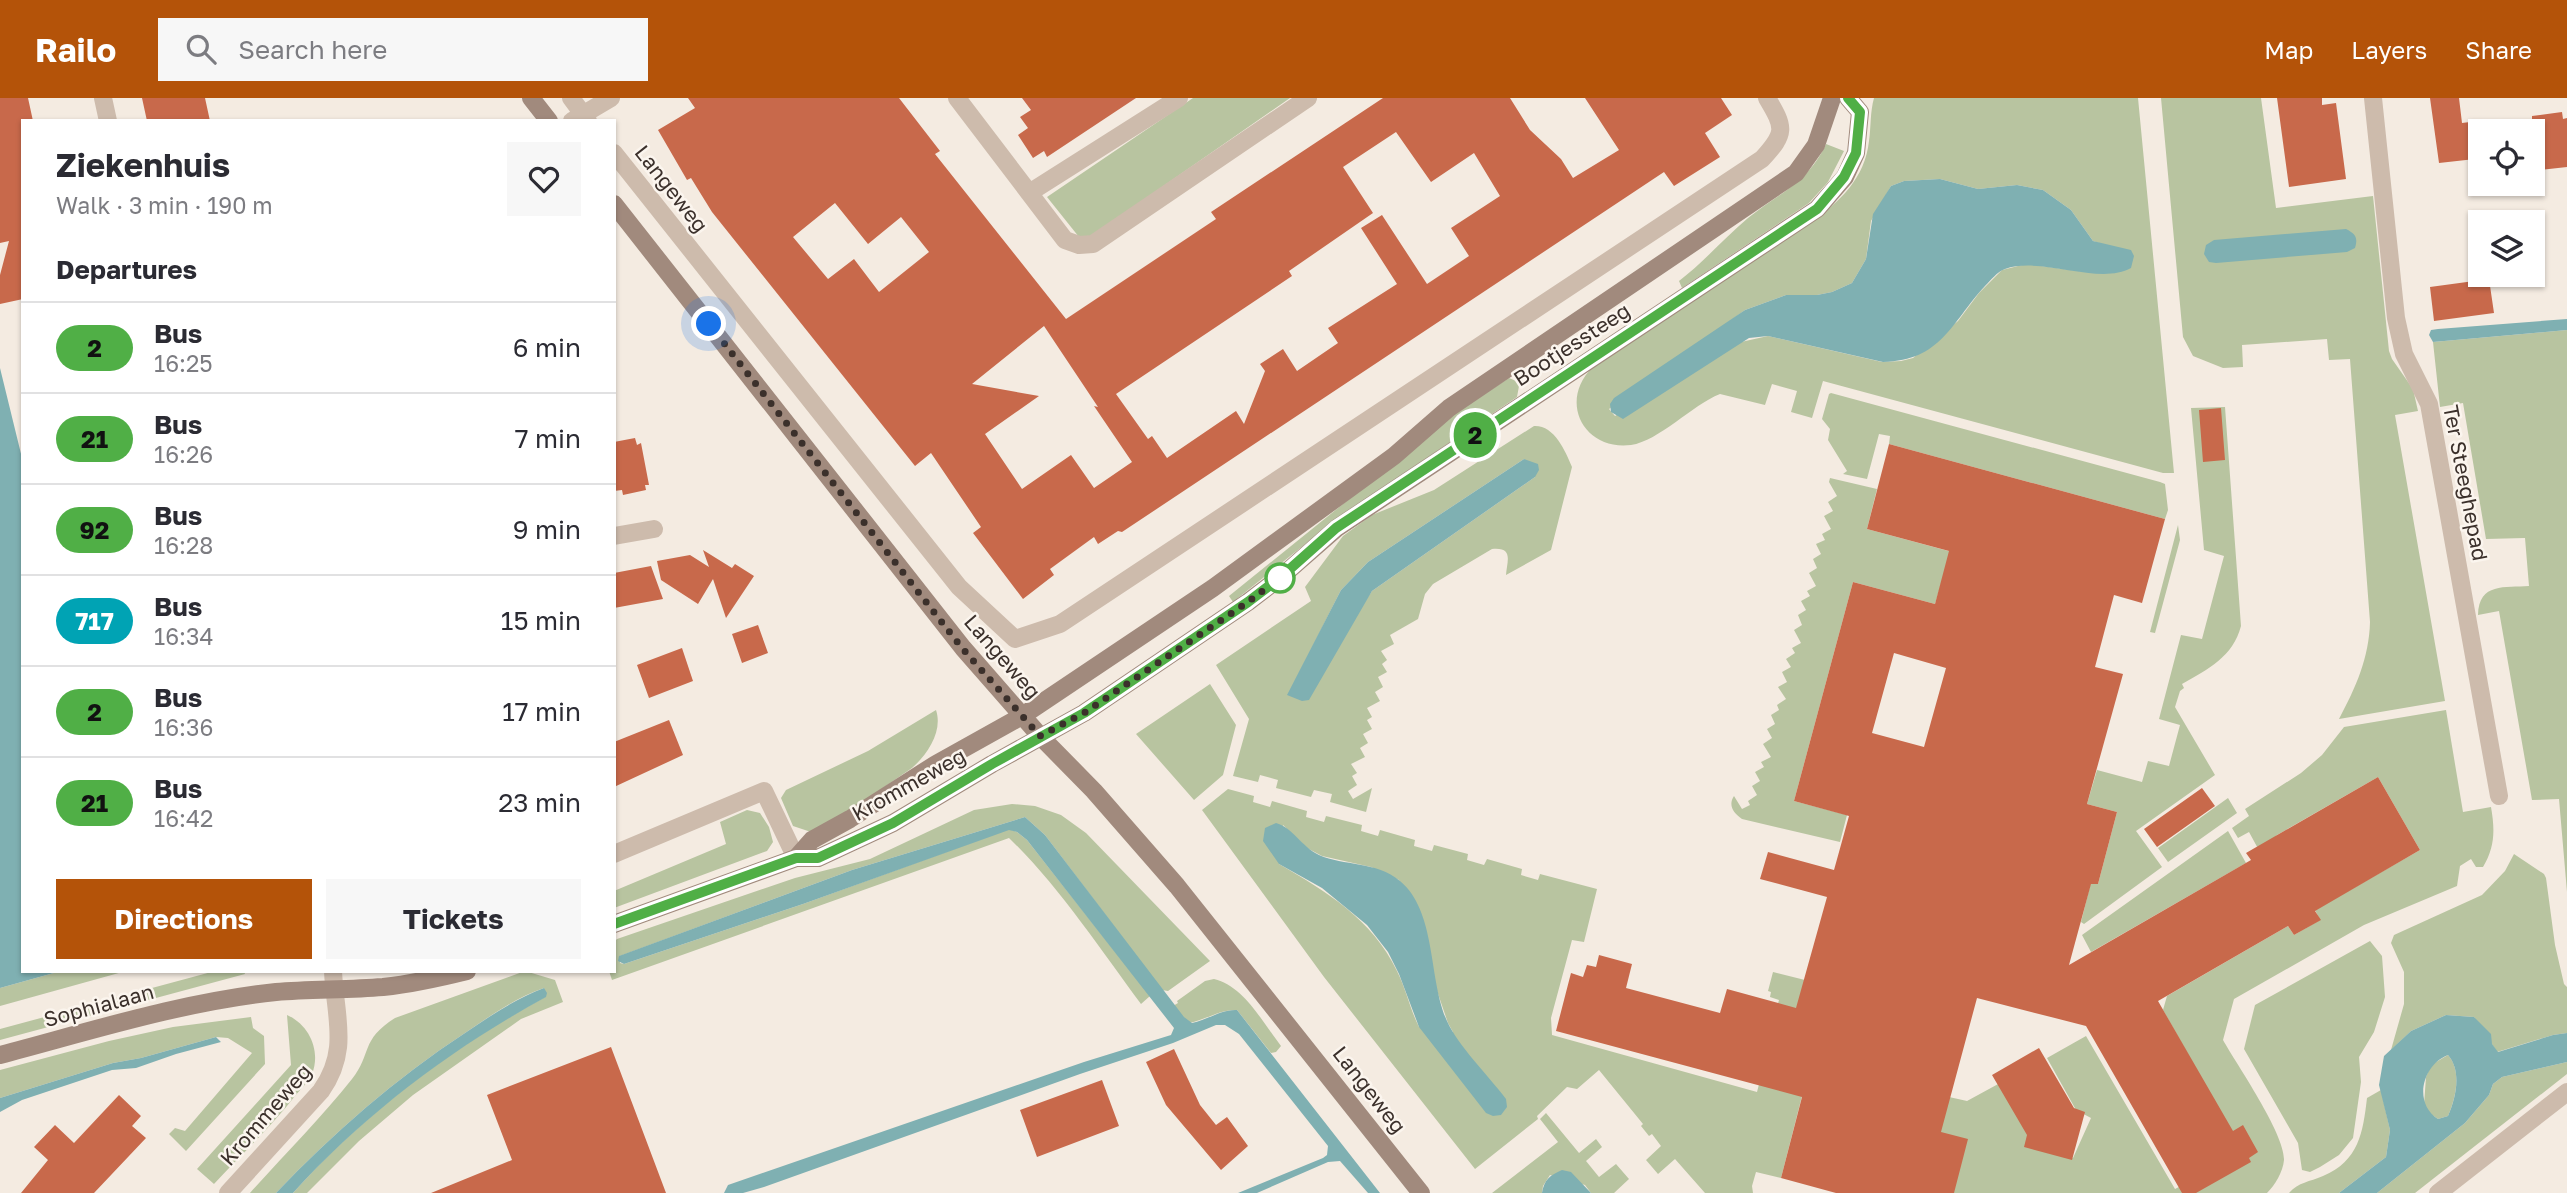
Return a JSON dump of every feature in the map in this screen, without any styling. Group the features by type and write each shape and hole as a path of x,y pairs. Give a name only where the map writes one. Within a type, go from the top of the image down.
{"main road":[{"path":"531,98 547,119"},
{"name":"Bootjessteeg","path":"1022,716 1248,564 1394,456 1449,408 1796,173 1816,145 1832,98"},
{"name":"Bootjessteeg","path":"1040,736 1084,713 1248,602 1336,528 1817,209 1844,177 1856,153 1860,112 1848,98"},
{"name":"Langeweg","path":"616,207 962,648 1177,886 1421,1193"},
{"name":"Krommeweg","path":"796,858 812,840 850,820 936,764 1022,716"},
{"name":"Krommeweg","path":"616,923 796,858 818,858 893,823 1040,736"},
{"path":"334,990 430,981 460,973"},
{"name":"Sophialaan","path":"0,1055 160,1013 223,1000 276,992 334,990"}],"street":[{"path":"103,98 108,119"},
{"path":"571,98 581,119 611,98"},
{"path":"957,98 1065,240 1079,245 1093,244 1308,98"},
{"path":"1029,193 1179,98"},
{"name":"Langeweg","path":"616,156 960,587 1014,639 1060,624 1762,159 1778,142 1781,122 1767,98"},
{"name":"Ter Steeghepad","path":"2373,98 2396,318 2404,355 2428,404 2499,796"},
{"path":"616,536 654,529"},
{"path":"616,853 764,791 796,858"},
{"name":"Krommeweg","path":"228,1193 332,1076 339,1049 340,1015 333,973"},
{"path":"2438,1193 2567,1092"}],"green space":[{"path":"1193,98 1290,98 1083,242 1047,197"},
{"path":"1874,98 2138,98 2174,473 2163,473 1823,381 1812,418 1791,412 1797,391 1772,384 1765,405 1720,394 1653,437 1631,445 1614,445 1589,432 1581,421 1577,394 1593,367 1832,206 1857,178 1867,154","holes":["1940,179 1978,189 2017,185 2043,190 2071,210 2093,241 2102,244 2086,272 2026,264 2002,270 1979,293 1958,321 1913,358 1882,362 1768,336 1741,342 1615,416 1609,409 1745,310 1786,295 1817,295 1852,283 1866,259 1871,221 1891,186 1904,181"]},
{"path":"2161,98 2261,98 2276,208 2373,196 2389,351 2413,389 2418,411 2395,415 2445,701 2339,719 2360,672 2367,648 2370,622 2350,359 2329,360 2327,339 2242,345 2243,367 2223,368 2193,356 2183,337"},
{"path":"1826,144 1844,151 1828,182 1809,203 1682,288 1679,281 1748,218 1802,178"},
{"path":"2567,330 2567,892 2559,799 2532,800 2499,611 2478,615 2479,604 2488,592 2503,587 2529,586 2525,538 2486,539 2463,403 2440,407 2433,342"},
{"path":"1509,378 1519,386 1517,397 1334,521 1233,602 1229,596 1457,412"},
{"path":"1831,393 2160,482 2165,484 2168,510 2165,519 1889,444 1890,436 1879,434 1867,479 1843,474 1847,471 1828,440 1830,429 1822,419"},
{"path":"2225,407 2241,626 2226,654 2182,684 2184,688 2180,691 2175,707 2215,775 2136,831 2162,867 2084,924 2081,922 2091,882 2098,884 2117,812 2087,804 2097,770 2142,782 2148,761 2169,766 2180,725 2159,719 2181,635 2202,639 2224,556 2204,550 2191,408"},
{"path":"1534,426 1553,434 1572,467 1551,550 1506,575 1508,556 1504,550 1492,549 1433,584 1425,594 1418,619 1390,635 1394,644 1381,651 1387,660 1382,664 1387,672 1378,677 1383,687 1375,692 1380,701 1367,708 1372,717 1367,720 1372,729 1363,734 1368,743 1360,748 1365,757 1351,764 1357,773 1352,776 1357,785 1348,791 1353,799 1372,788 1366,812 1330,802 1332,794 1314,790 1311,797 1276,788 1278,780 1260,775 1258,782 1233,776 1249,719 1216,665 1311,601 1305,587 1343,536 1372,515 1434,490","holes":["1524,459 1535,477 1372,591 1358,612 1288,695 1341,590 1368,562"]},
{"path":"1830,478 1877,489 1867,529 2004,566 1943,577 1935,604 1853,582 1794,801 1847,815 1840,842 1742,819 1732,806 1734,796 1742,809 1750,805 1748,801 1757,795 1752,786 1760,781 1755,772 1764,767 1761,762 1771,757 1763,744 1772,738 1767,729 1775,724 1771,715 1779,710 1777,705 1786,699 1778,687 1787,682 1782,672 1791,667 1786,659 1795,653 1792,648 1801,643 1794,630 1802,625 1798,615 1806,610 1801,601 1810,596 1807,591 1816,586 1809,573 1817,568 1813,559 1821,554 1816,544 1825,540 1822,534 1831,529 1824,516 1833,511 1828,502 1837,496 1829,482"},
{"path":"2178,525 2180,540 2155,633 2150,632"},
{"path":"1210,684 1236,725 1223,775 1194,800 1136,734"},
{"path":"936,710 938,718 933,742 912,768 839,818 811,832 793,826 781,798 786,790 868,751"},
{"path":"2446,710 2463,812 2491,807 2493,838 2483,867 2476,867 2471,859 2460,866 2457,886 2364,925 2234,999 2223,1040 2269,1117 2282,1148 2282,1169 2267,1193 1941,1193 1935,1133 1949,1097 1967,1101 2000,1083 2031,1140 2073,1158 2091,1118 2076,1110 2047,1058 2086,1036 2175,1189 2244,1153 2163,1010 2167,996 2288,926 2294,935 2320,920 2315,910 2420,850 2378,777 2277,835 2261,854 2249,832 2238,838 2232,828 2249,816 2245,809 2301,773 2322,755 2344,727"},
{"path":"1228,789 1254,796 1253,802 1270,807 1272,801 1307,811 1306,817 1324,822 1326,816 1362,825 1361,831 1378,836 1380,830 1415,840 1414,846 1432,851 1434,845 1468,854 1467,860 1484,865 1487,859 1522,869 1521,875 1538,880 1540,874 1597,889 1584,942 1572,940 1551,1018 1552,1035 1757,1092 1765,1061 1762,1060 1779,1000 1770,997 1771,992 1768,991 1773,972 1805,980 1802,1096 1781,1178 1756,1172 1753,1193 1705,1193 1675,1159 1658,1174 1646,1160 1661,1146 1652,1134 1649,1136 1641,1126 1643,1124 1599,1070 1577,1089 1567,1087 1537,1116 1538,1119 1475,1169 1324,977 1202,810","holes":["1283,825 1307,848 1322,856 1371,867 1399,880 1453,1032 1419,1027 1397,971 1375,936 1347,908 1279,864"]},
{"path":"2228,798 2237,813 2168,862 2158,848"},
{"path":"1012,804 1035,806 1061,815 1086,833 1210,961 1168,991 1162,990 1045,835 1025,817 852,870 620,956 620,963 624,964 803,904 1009,829 1027,840 1150,996 1141,1004 1061,896 1009,838 612,980 610,973 616,973 617,939 795,878 870,859 974,810"},
{"path":"747,810 760,813 769,827 773,842 767,851 616,907 616,890 726,844 720,822"},
{"path":"2228,831 2246,863 2091,952 2082,935"},
{"path":"2514,854 2546,878 2555,945 2567,987 2567,1033 2497,1052 2474,1017 2446,1015 2411,1031 2391,1050 2404,1004 2404,972 2391,943 2394,935 2482,895 2505,871"},
{"path":"2370,941 2382,956 2385,997 2374,1032 2359,1057 2361,1082 2353,1138 2339,1155 2320,1167 2310,1172 2302,1170 2298,1143 2244,1049 2255,1005"},
{"path":"54,973 119,973 0,1006 0,988"},
{"path":"208,973 245,974 0,1040 0,1029"},
{"path":"519,973 532,973 555,980 563,1002 521,1019 413,1095 359,1141 307,1193 293,1193 380,1109 443,1060 545,997 544,988 503,1008 389,1088 342,1128 276,1193 250,1193 352,1079 371,1040 395,1018"},
{"path":"1214,979 1235,989 1252,1006 1281,1046 1276,1052 1271,1053 1237,1010 1225,1011 1189,1023 1173,1006 1205,981"},
{"path":"287,1015 302,1025 312,1040 315,1057 312,1074 276,1119 214,1184 197,1169 291,1065"},
{"path":"251,1017 253,1028 264,1036 265,1064 186,1151 169,1134 175,1128 185,1131 252,1053 228,1038 216,1037 113,1063 0,1098 0,1070 173,1027"},
{"path":"2448,1055 2455,1069 2455,1093 2448,1116 2438,1119 2429,1113 2424,1105 2426,1077 2431,1065"},
{"path":"2567,1062 2567,1074 2415,1193 2377,1193 2465,1123 2489,1095 2493,1084 2502,1077"},
{"path":"2381,1090 2390,1130 2386,1157 2339,1193 2289,1193 2300,1184 2335,1170 2352,1154 2361,1134 2367,1098"},
{"path":"1546,1113 1579,1153 1596,1139 1602,1147 1586,1161 1599,1177 1616,1164 1629,1179 1614,1193 1591,1193 1585,1185 1550,1175 1542,1193 1492,1193 1558,1142 1540,1119"}],"water":[{"path":"1940,179 1978,189 2017,185 2043,190 2071,210 2093,241 2131,250 2134,256 2131,268 2118,273 2103,274 2036,266 2005,269 1985,286 1943,338 1919,355 1903,360 1883,362 1768,336 1749,338 1623,419 1611,412 1610,404 1614,398 1745,310 1786,295 1817,295 1852,283 1866,259 1873,214 1891,186 1904,181"},
{"path":"2346,229 2354,235 2356,242 2355,248 2347,252 2216,263 2209,262 2204,254 2206,245 2214,240"},
{"path":"2567,319 2567,330 2433,342 2429,335 2431,330 2438,329"},
{"path":"0,368 21,454 21,973 54,973 0,988"},
{"path":"1524,459 1538,464 1539,470 1535,477 1372,591 1309,700 1302,701 1287,695 1341,590 1368,562"},
{"path":"1025,817 1045,835 1184,1017 1192,1023 1237,1010 1380,1193 1368,1193 1340,1161 1328,1162 1257,1193 1238,1193 1323,1158 1327,1155 1328,1146 1239,1034 1225,1025 1216,1025 1173,1043 764,1187 743,1193 724,1193 728,1185 1084,1062 1171,1035 1174,1028 1027,840 1017,832 1009,830 803,904 624,964 618,961 619,956 852,870"},
{"path":"1276,823 1319,855 1381,870 1400,881 1412,894 1426,928 1441,1004 1447,1021 1466,1051 1506,1099 1507,1107 1501,1115 1486,1113 1419,1027 1388,952 1367,925 1322,888 1279,864 1263,841 1265,828"},
{"path":"544,988 546,997 477,1038 411,1084 350,1136 293,1193 276,1193 342,1128 389,1088 493,1014"},
{"path":"2446,1015 2474,1017 2491,1034 2492,1044 2498,1052 2567,1033 2567,1062 2502,1077 2493,1084 2489,1095 2465,1123 2377,1193 2339,1193 2386,1157 2390,1130 2379,1085 2384,1056 2411,1031","holes":["2448,1055 2456,1077 2453,1101 2448,1116 2438,1119 2425,1104 2424,1085 2427,1075 2439,1060"]},
{"path":"216,1037 221,1042 136,1068 112,1070 22,1100 0,1112 0,1098 113,1063"},
{"path":"1562,1170 1571,1172 1591,1193 1542,1193 1548,1178"}],"building":[{"path":"0,98 28,98 33,119 21,119 21,299 0,304 0,275 9,241 0,243"},
{"path":"142,98 205,98 210,119 147,119"},
{"path":"688,98 899,98 940,151 935,154 1066,319 1216,219 1211,212 1383,98 1510,98 1530,130 1561,159 1573,178 1619,150 1585,98 1721,98 1732,115 1705,133 1720,157 1674,186 1664,172 1122,532 1118,531 1098,544 1094,537 1050,569 1054,575 1023,599 973,533 981,527 931,453 915,466 712,212 691,178 687,180 658,130 695,108","holes":["1396,132 1431,182 1474,153 1500,196 1451,228 1469,256 1427,284 1382,215 1361,228 1397,284 1328,328 1338,343 1297,371 1283,349 1260,364 1265,371 1244,424 1236,411 1167,458 1152,436 1148,439 1116,394 1292,276 1289,271 1373,213 1343,167","835,203 868,244 901,217 929,252 879,292 854,259 828,279 793,237","1044,326 1132,462 1094,488 1071,455 1022,489 985,434 1039,396 972,384"]},
{"path":"1022,98 1136,98 1047,157 1044,151 1033,158 1018,135 1028,128 1020,117 1031,110"},
{"path":"2277,98 2322,98 2322,105 2336,103 2346,179 2289,187"},
{"path":"2430,98 2459,98 2462,123 2468,122 2468,160 2439,163"},
{"path":"2562,112 2563,119 2567,118 2567,167 2545,170 2545,119 2532,119 2532,116"},
{"path":"2468,282 2468,287 2490,287 2494,313 2434,321 2430,287"},
{"path":"2221,408 2225,460 2203,462 2199,410"},
{"path":"635,438 637,445 641,443 649,485 645,485 646,490 623,495 622,490 616,491 616,442"},
{"path":"1889,444 2165,519 2142,603 2114,595 2095,667 2123,674 2087,804 2117,812 2098,884 2091,884 2069,965 2251,860 2246,853 2378,777 2420,850 2315,911 2321,920 2294,935 2288,926 2158,1001 2233,1131 2243,1125 2258,1152 2249,1158 2251,1162 2196,1193 2182,1193 2086,1026 1977,998 1941,1132 1968,1139 1954,1193 1836,1193 1781,1178 1802,1097 1556,1031 1571,973 1583,977 1587,965 1596,967 1599,955 1632,964 1626,988 1720,1013 1727,989 1796,1008 1827,897 1760,879 1768,852 1834,870 1849,816 1794,801 1853,582 1935,604 1949,551 1867,529","holes":["1894,653 1946,668 1924,747 1872,733"]},
{"path":"703,550 732,568 735,564 754,576 726,618 713,579 698,604 661,580 657,561 690,555 709,567"},
{"path":"651,566 663,599 616,608 616,573"},
{"path":"758,625 768,653 742,663 732,634"},
{"path":"682,648 693,681 649,698 637,665"},
{"path":"669,720 683,755 616,786 616,741"},
{"path":"2202,788 2215,806 2157,847 2144,829"},
{"path":"611,1047 666,1193 431,1193 512,1160 487,1095"},
{"path":"2039,1048 2074,1108 2085,1112 2072,1160 2024,1147 2027,1135 1992,1075"},
{"path":"1174,1049 1200,1105 1216,1125 1227,1117 1248,1146 1221,1170 1166,1105 1146,1062"},
{"path":"1102,1080 1119,1126 1037,1157 1020,1110"},
{"path":"119,1095 141,1116 132,1126 146,1138 94,1193 21,1193 48,1160 34,1147 55,1125 74,1143"}],"bus line":[{"name":"2","path":"616,923 796,858 818,858 893,823 1084,713 1248,602 1336,528 1817,209 1844,177 1856,153 1860,112 1848,98"}],"route":[{"path":"709,324 962,648 1040,736 1084,713 1282,576 1280,578"}]}
